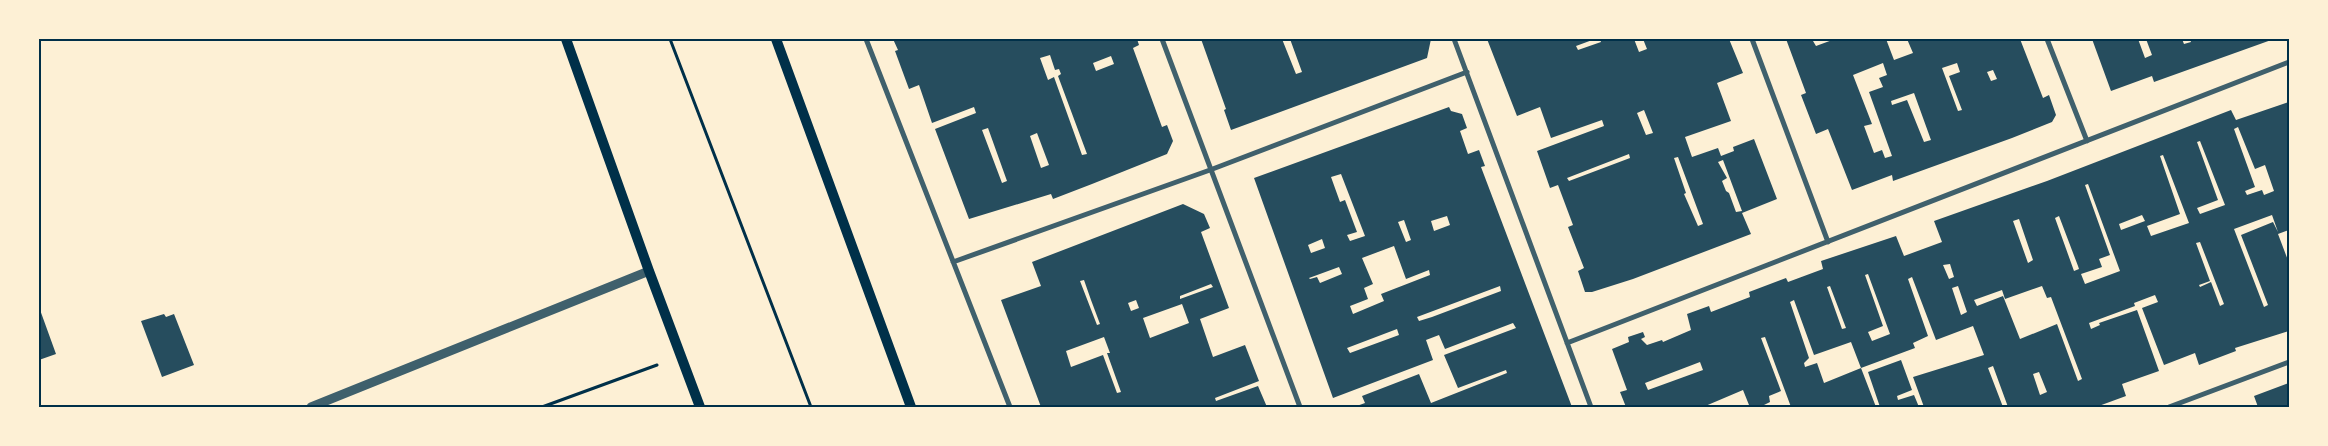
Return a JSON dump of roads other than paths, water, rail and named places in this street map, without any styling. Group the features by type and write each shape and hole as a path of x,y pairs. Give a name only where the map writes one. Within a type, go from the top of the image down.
{"main road":[{"path":"566,39 649,272 700,407"},
{"path":"776,39 912,407"}],"street":[{"path":"866,39 1010,407"},
{"path":"1162,39 1300,407"},
{"path":"1454,39 1591,407"},
{"path":"1752,39 1828,242"},
{"path":"2047,39 2087,141"},
{"path":"1567,343 2289,62"},
{"path":"953,262 1210,170 1467,72"},
{"path":"311,407 649,272"},
{"path":"2169,407 2289,362"}]}
